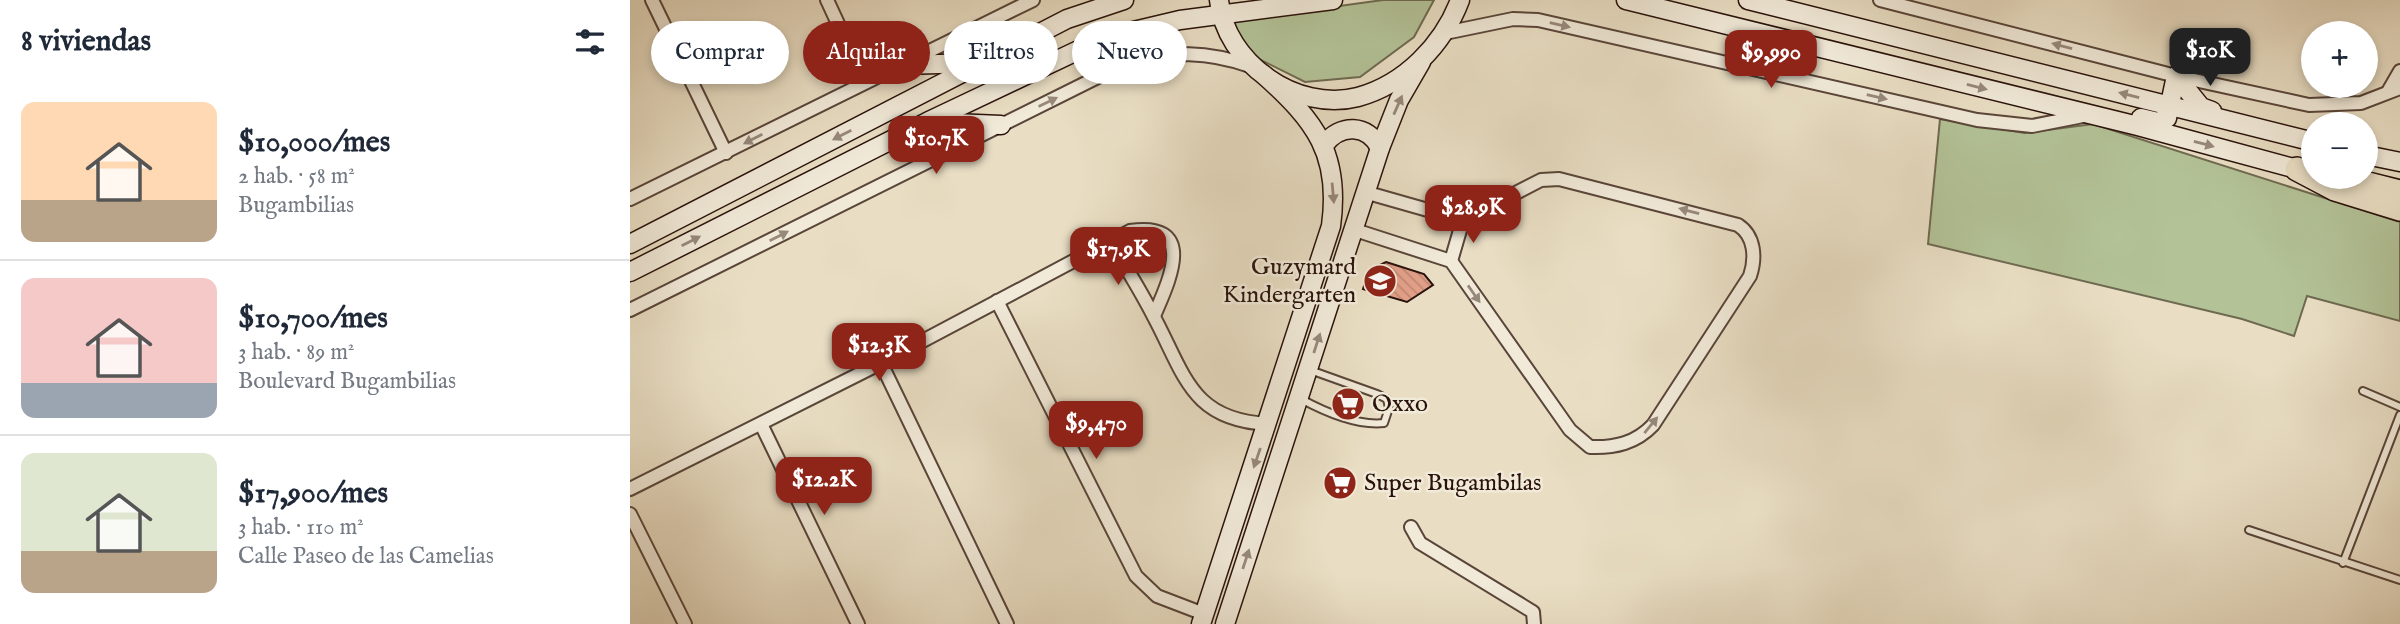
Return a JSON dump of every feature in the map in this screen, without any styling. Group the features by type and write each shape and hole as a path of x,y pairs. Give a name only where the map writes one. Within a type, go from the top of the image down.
{"highway":[{"path":"2378,187 2400,192"},
{"path":"2335,189 2400,209"}],"street":[{"path":"652,0 726,153"},
{"path":"827,0 837,21"},
{"path":"930,48 1002,6 1033,0"},
{"path":"1058,24 1124,0"},
{"path":"630,272 927,122 1104,38 1220,8 1333,0"},
{"path":"1225,624 1368,193 1380,148 1399,100 1421,62 1445,33 1460,0"},
{"path":"1626,0 2097,116 2301,170"},
{"path":"1748,0 2301,139"},
{"path":"1881,0 1930,6 2175,76 2309,106 2361,103 2394,89 2400,71"},
{"path":"997,301 1136,576 1157,596 1203,619 1331,226 1332,189 1324,145 1300,107 1257,71 1233,41 1220,8"},
{"path":"1445,33 1513,19 1538,20 1977,120 2032,126 2097,116 2124,116 2161,122 2169,115 2172,106 2175,76"},
{"path":"630,310 1128,62 1147,57 1202,54 1257,71 1298,92 1325,98 1355,98 1390,83 1421,62"},
{"path":"2175,76 2202,107 2227,119"},
{"path":"630,244 944,82"},
{"path":"630,200 861,84"},
{"path":"927,122 1001,125"},
{"path":"1324,145 1340,131 1353,129 1367,132 1380,148"},
{"path":"2378,157 2400,162"},
{"path":"1355,230 1451,261 1570,430 1590,447 1604,448 1642,437 1653,425 1754,266 1749,237 1738,225 1571,180 1541,180 1463,220 1368,193"},
{"path":"1451,261 1463,220"},
{"path":"630,489 881,363 1110,241 1137,230 1156,233 1169,242 1175,257 1173,271 1154,316"},
{"path":"1110,241 1154,316 1188,387 1198,397 1233,418 1268,424"},
{"path":"881,363 1007,624"},
{"path":"761,424 858,624"},
{"path":"630,514 685,624"},
{"path":"1411,527 1420,543 1533,612 1534,624"}],"lane":[{"path":"1300,398 1332,414 1373,424 1384,423 1389,408 1387,399 1377,394 1309,369"},
{"path":"2363,391 2400,407"},
{"path":"2343,563 2400,415"},
{"path":"2249,530 2400,580"}],"green space":[{"path":"1383,0 1434,0 1414,37 1360,77 1305,82 1249,54 1230,21"},
{"path":"1940,119 2025,133 2093,124 2400,222 2400,321 2307,296 2294,336 2242,319 1928,244"}],"building":[{"path":"1386,262 1424,274 1433,285 1407,302 1363,289 1369,270"}],"place":[{"name":"Guzymard Kindergarten","path":"1380,281"},
{"name":"Oxxo","path":"1348,404"},
{"name":"Super Bugambilas","path":"1340,483"}]}
